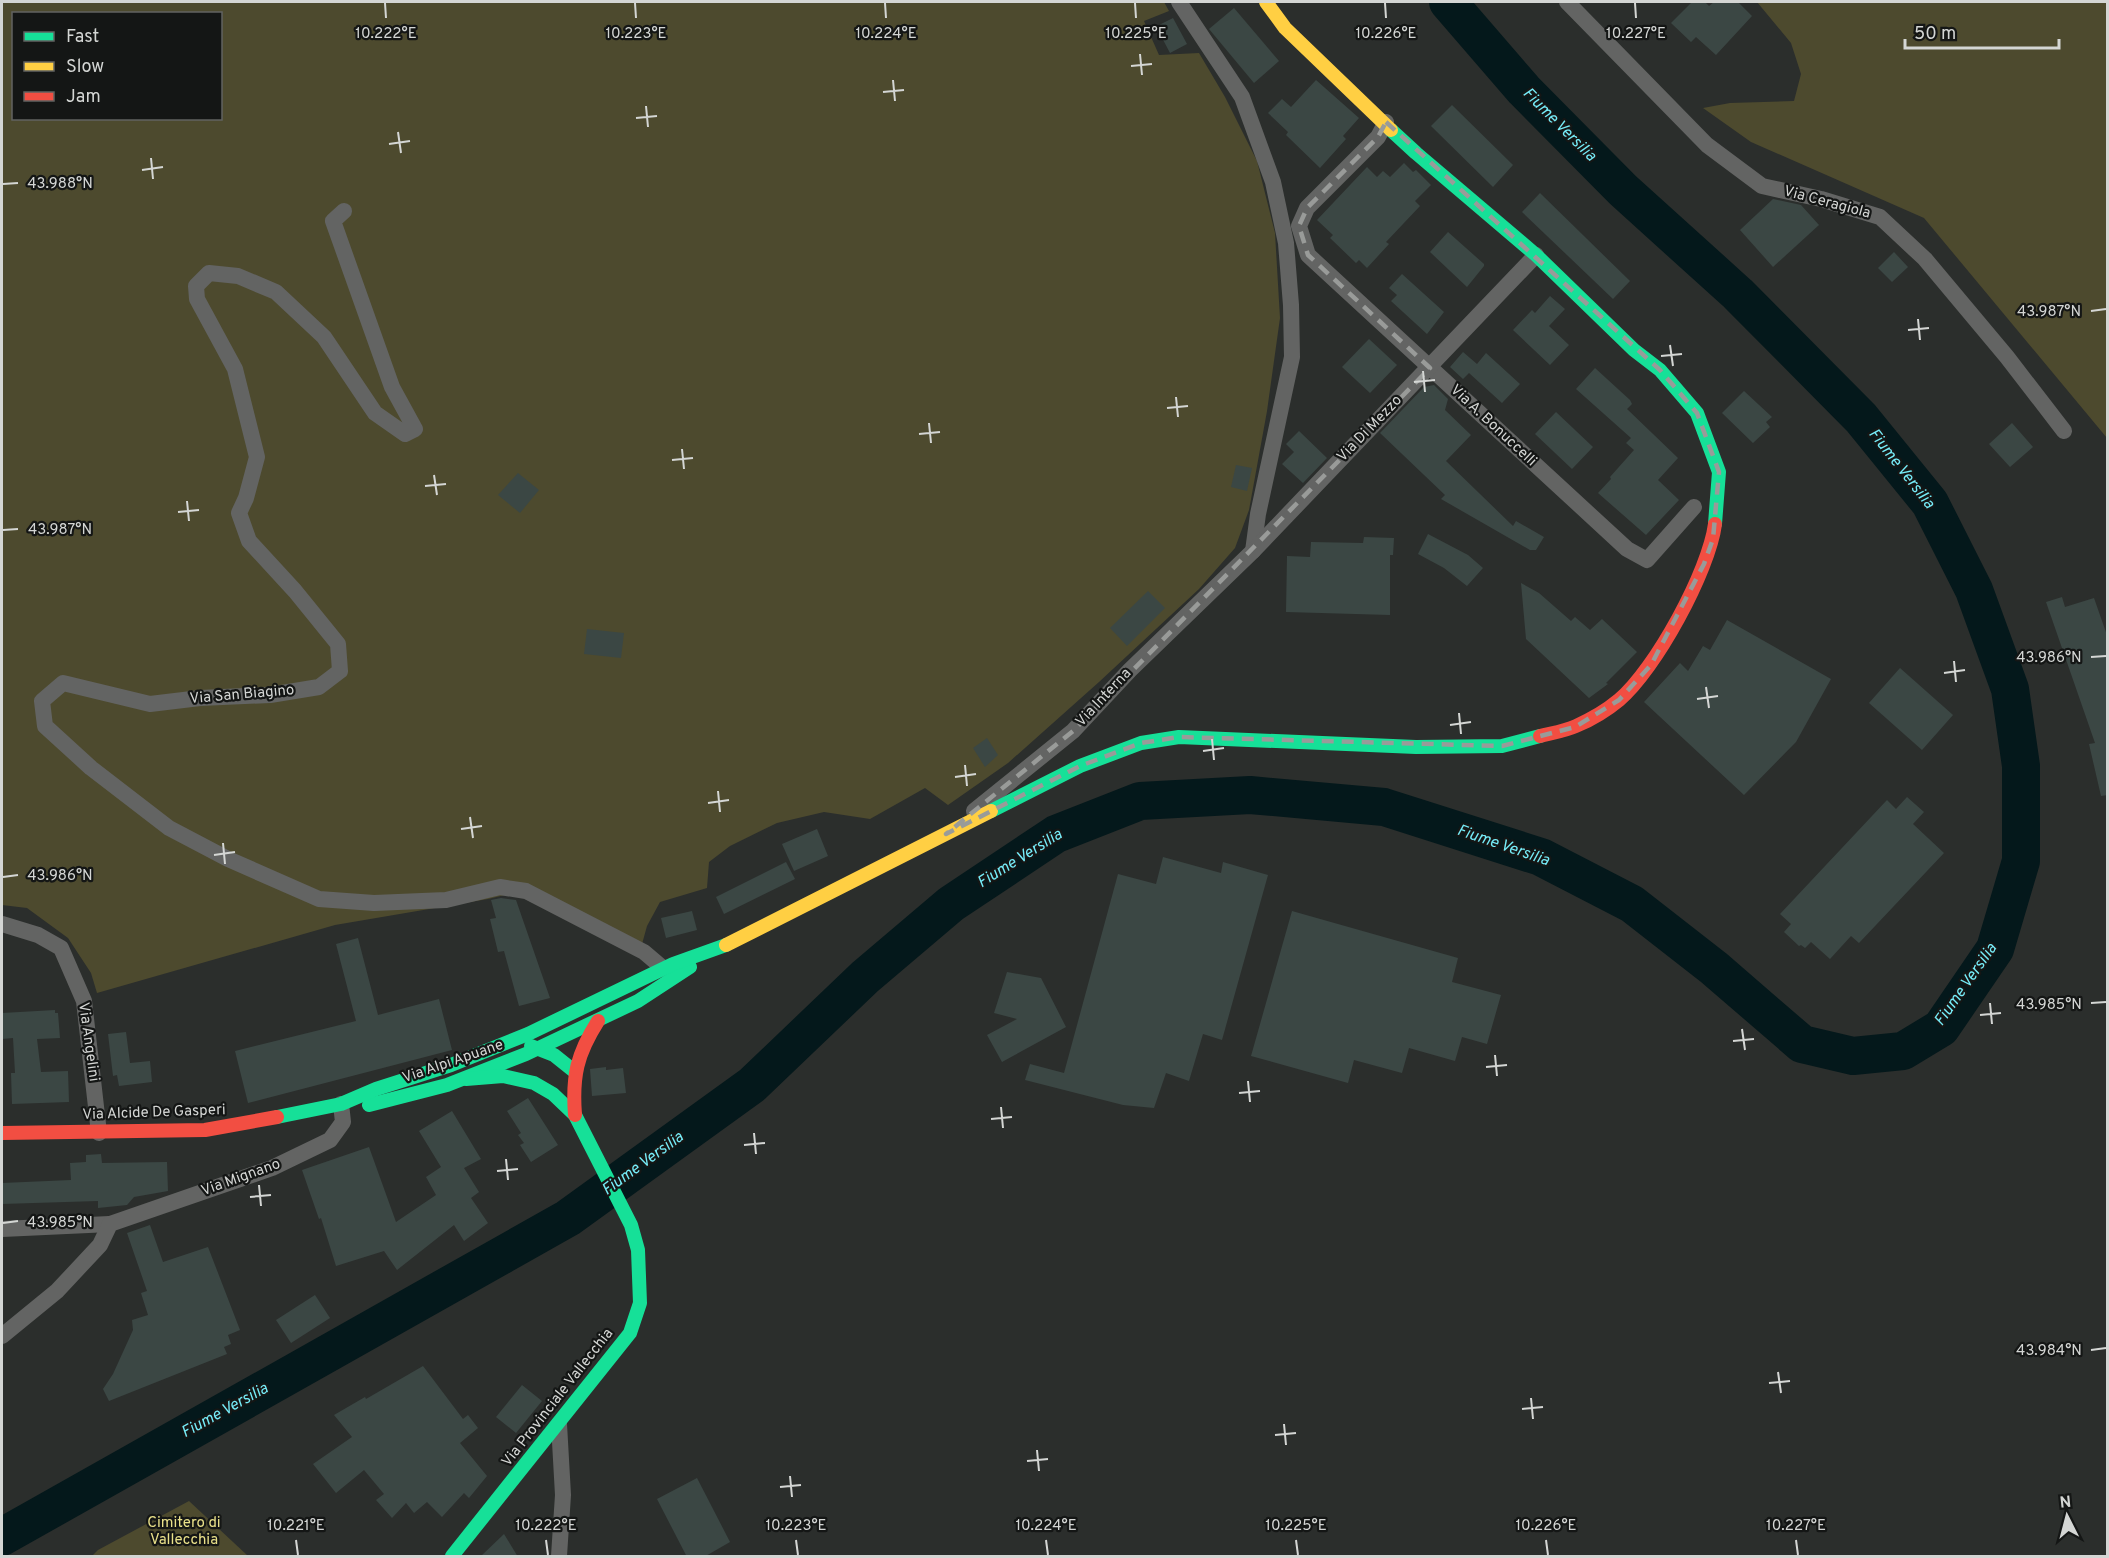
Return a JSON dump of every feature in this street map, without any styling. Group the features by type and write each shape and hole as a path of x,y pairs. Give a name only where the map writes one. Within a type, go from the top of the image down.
{"main road":[{"path":"541,1087 542,1048 556,1030 611,1003 619,991 663,969 725,945 1080,766 1141,742 1179,737 1416,747 1502,746 1575,727 1619,700 1651,665 1683,607 1704,564 1713,539 1719,472 1697,413 1660,370 1634,350 1536,255 1416,153 1285,28 1266,2"},
{"name":"Via Alpi Apuane","path":"341,1104 368,1105 425,1092 466,1079 542,1048 598,1022 670,983 710,950"},
{"name":"Via Alpi Apuane","path":"341,1104 376,1089 451,1065 528,1034 619,991"},
{"path":"575,1115 572,1091 574,1071 582,1044 598,1022"},
{"path":"451,1065 461,1068 481,1063 524,1045 542,1048 557,1056 574,1071"},
{"path":"466,1079 513,1077 534,1083 553,1094 575,1115"},
{"name":"Via Alcide De Gasperi","path":"2,1133 205,1130 341,1104"},
{"name":"Via Provinciale Vallecchia","path":"452,1557 630,1333 640,1303 638,1250 631,1225 575,1115"}],"street":[{"path":"1179,2 1242,97 1273,182 1286,243 1292,357 1258,514 1253,551"},
{"name":"Via Ceragiola","path":"1567,2 1707,145 1761,186 1821,199 1880,217 1925,259 2007,357 2064,431"},
{"name":"Via A. Bonuccelli","path":"1386,122 1378,137 1307,208 1299,226 1308,255 1627,549 1647,560 1694,507"},
{"name":"Via San Biagino","path":"344,211 333,221 392,387 415,429 405,434 375,413 324,338 276,292 238,276 209,273 195,286 197,299 235,369 257,457 246,498 239,513 249,541 295,591 338,645 340,671 319,687 270,695 200,698 150,704 63,683 42,701 45,726 91,768 169,828 228,859 319,899 374,903 446,900 500,887 526,891 644,952 663,969"},
{"name":"Via Di Mezzo","path":"1253,551 1536,255"},
{"name":"Via Interna","path":"946,834 1073,731 1130,670 1253,551"},
{"name":"Via Angelini","path":"2,924 38,935 61,948 84,1001 99,1133"},
{"name":"Via Mignano","path":"2,1229 110,1224 272,1168 330,1140 344,1122 341,1104"},
{"path":"2,1336 57,1291 100,1245 110,1224"},
{"path":"559,1424 562,1495 560,1557"}],"highlighted area":[{"path":"1386,122 1660,370 1697,413 1719,472 1713,539 1704,564 1651,665 1619,700 1575,727 1502,746 1179,737 1141,743 1080,766 946,834 1073,731 1430,368 1308,255 1299,226 1307,208 1378,137"}],"green space":[{"path":"2,2 1164,2 1169,11 1144,21 1159,55 1199,53 1225,97 1257,161 1275,233 1280,318 1267,411 1249,510 1235,548 1199,589 1008,763 948,805 925,788 870,819 824,812 777,823 730,846 709,862 707,888 660,902 647,926 639,955 513,893 335,925 97,993 91,973 68,938 27,908 2,905"},
{"path":"1757,2 2107,2 2107,438 1924,218 1751,142 1703,108 1730,103 1794,101 1801,74 1791,43"},
{"name":"Cimitero di Vallecchia","path":"189,1501 248,1556 92,1556 98,1550"}],"building":[{"path":"1692,2 1705,2 1709,6 1714,2 1738,2 1752,16 1716,55 1696,37 1691,42 1671,23"},
{"path":"1234,8 1279,61 1254,83 1209,29"},
{"path":"1173,18 1187,44 1170,53 1160,34 1163,33 1159,25"},
{"path":"1316,80 1359,118 1343,136 1346,139 1320,168 1286,135 1288,132 1268,113 1282,99 1291,107"},
{"path":"1452,105 1513,165 1493,187 1431,126"},
{"path":"1404,163 1413,172 1416,170 1431,185 1415,201 1420,206 1386,242 1389,244 1367,268 1359,260 1356,263 1330,238 1333,235 1317,220 1367,167 1377,177 1383,171 1390,177"},
{"path":"1540,193 1630,281 1613,299 1522,212"},
{"path":"1773,199 1801,205 1819,225 1773,267 1740,230"},
{"path":"1448,232 1484,264 1467,287 1430,252"},
{"path":"1894,252 1908,267 1892,282 1878,268"},
{"path":"1402,274 1444,312 1427,334 1391,301 1397,295 1389,288"},
{"path":"1550,296 1565,309 1549,326 1569,345 1550,365 1513,330 1532,310 1535,313"},
{"path":"1369,339 1397,365 1370,393 1342,367"},
{"path":"1463,352 1477,364 1486,353 1520,384 1502,403 1469,373 1463,379 1450,367"},
{"path":"1595,368 1630,400 1632,404 1627,409 1678,458 1658,480 1679,500 1646,535 1598,493 1634,450 1626,443 1631,438 1576,389"},
{"path":"1434,385 1448,399 1445,410 1471,435 1446,461 1513,526 1516,521 1544,537 1536,550 1530,550 1441,499 1445,495 1380,433 1424,387"},
{"path":"1744,391 1772,417 1766,422 1770,427 1753,443 1722,413"},
{"path":"1556,412 1593,447 1572,469 1535,434"},
{"path":"2012,423 2033,447 2010,467 1989,444"},
{"path":"1299,431 1327,458 1303,483 1282,464 1294,452 1286,444"},
{"path":"1236,465 1252,468 1247,491 1231,487"},
{"path":"518,473 539,490 520,513 498,495"},
{"path":"1428,534 1468,555 1483,568 1467,586 1444,568 1418,554"},
{"path":"1364,537 1394,538 1393,555 1390,555 1390,615 1286,612 1287,556 1310,557 1311,542 1363,543"},
{"path":"1521,583 1539,593 1571,621 1575,617 1590,630 1602,619 1637,652 1606,683 1608,684 1589,698 1526,639"},
{"path":"1148,591 1165,608 1127,646 1110,628"},
{"path":"2062,597 2065,607 2094,598 2108,638 2108,795 2101,796 2089,744 2095,743 2046,602"},
{"path":"1727,620 1831,679 1796,742 1744,795 1644,702 1680,663 1688,671 1703,646 1710,650"},
{"path":"587,629 624,633 621,658 584,654"},
{"path":"1900,668 1953,715 1922,750 1869,703"},
{"path":"987,738 998,755 985,767 973,748"},
{"path":"1907,797 1924,812 1913,824 1944,853 1859,943 1851,936 1830,959 1811,942 1805,948 1799,946 1784,932 1791,924 1780,914 1887,800 1896,809"},
{"path":"817,829 828,856 794,871 782,844"},
{"path":"1163,857 1221,873 1223,862 1268,875 1222,1040 1203,1034 1189,1081 1166,1073 1154,1108 1123,1105 1025,1080 1030,1064 1064,1073 1118,874 1156,884"},
{"path":"786,862 795,879 724,914 716,897"},
{"path":"501,898 516,900 550,998 519,1006 504,951 498,952 490,919 496,918 491,900"},
{"path":"692,911 697,930 666,938 661,918"},
{"path":"1292,911 1458,958 1452,982 1501,995 1487,1044 1462,1037 1455,1061 1409,1048 1402,1073 1354,1060 1348,1083 1251,1056"},
{"path":"358,938 378,1015 439,999 452,1050 248,1103 235,1051 356,1021 336,944"},
{"path":"1007,972 1041,978 1066,1027 1002,1062 987,1035 1017,1019 994,1013"},
{"path":"55,1010 55,1013 58,1013 60,1038 37,1039 41,1072 68,1071 69,1102 12,1104 11,1073 15,1073 13,1038 2,1039 2,1013"},
{"path":"126,1032 130,1063 150,1061 152,1082 119,1086 117,1075 113,1076 108,1034"},
{"path":"606,1067 606,1070 623,1068 626,1093 592,1096 590,1069"},
{"path":"528,1098 558,1145 531,1162 520,1145 524,1143 518,1135 521,1133 507,1111"},
{"path":"452,1111 481,1159 464,1168 479,1192 471,1198 488,1223 464,1241 454,1225 397,1270 384,1251 336,1266 321,1218 319,1219 302,1170 369,1147 396,1222 436,1195 426,1177 441,1167 419,1131"},
{"path":"101,1154 102,1163 167,1162 168,1191 134,1197 127,1205 98,1208 98,1201 2,1204 2,1183 71,1180 70,1163 86,1162 86,1155"},
{"path":"150,1225 163,1262 208,1247 240,1330 228,1335 231,1344 224,1347 227,1354 109,1401 103,1389 113,1374 133,1330 132,1320 148,1315 141,1293 147,1291 127,1233"},
{"path":"315,1295 330,1318 291,1343 276,1320"},
{"path":"423,1366 463,1419 468,1415 478,1428 460,1443 487,1476 469,1498 464,1493 442,1517 427,1502 414,1513 406,1503 392,1518 376,1500 384,1494 364,1470 336,1493 313,1464 352,1437 334,1415"},
{"path":"522,1385 542,1401 516,1433 496,1417"},
{"path":"697,1478 730,1542 704,1557 687,1557 657,1499"},
{"path":"504,1534 518,1557 480,1557"}],"waterway":[{"name":"Fiume Versilia","path":"2,1537 568,1218 752,1085 865,977 951,904 1056,834 1140,801 1250,795 1384,807 1541,857 1632,904 1714,968 1802,1044 1853,1056 1903,1051 1941,1028 1995,949 2021,861 2021,766 2010,689 1974,590 1930,503 1861,418 1738,294 1623,190 1524,90 1448,2"}],"traffic: fast":[{"path":"1391,130 1536,255 1634,350 1660,370 1697,413 1719,472 1715,524"},
{"path":"991,811 1080,766 1141,743 1179,737 1416,747 1502,746 1540,736"},
{"path":"277,1117 341,1104 376,1089 451,1065 528,1034 673,964 726,945"},
{"path":"369,1105 447,1085 526,1054 638,1001 690,967"},
{"path":"531,1046 554,1055 574,1071"},
{"path":"452,1556 630,1333 640,1303 638,1250 631,1225 575,1115 553,1094 534,1083 503,1076 466,1079"}],"traffic: slow":[{"path":"1266,2 1285,28 1391,130"},
{"path":"726,945 991,811"}],"traffic: jam":[{"path":"1540,736 1572,728 1593,718 1614,704 1633,686 1664,644 1678,618 1703,567 1715,524"},
{"path":"575,1115 574,1088 577,1066 585,1044 598,1021"},
{"path":"2,1133 205,1130 277,1117"}]}
